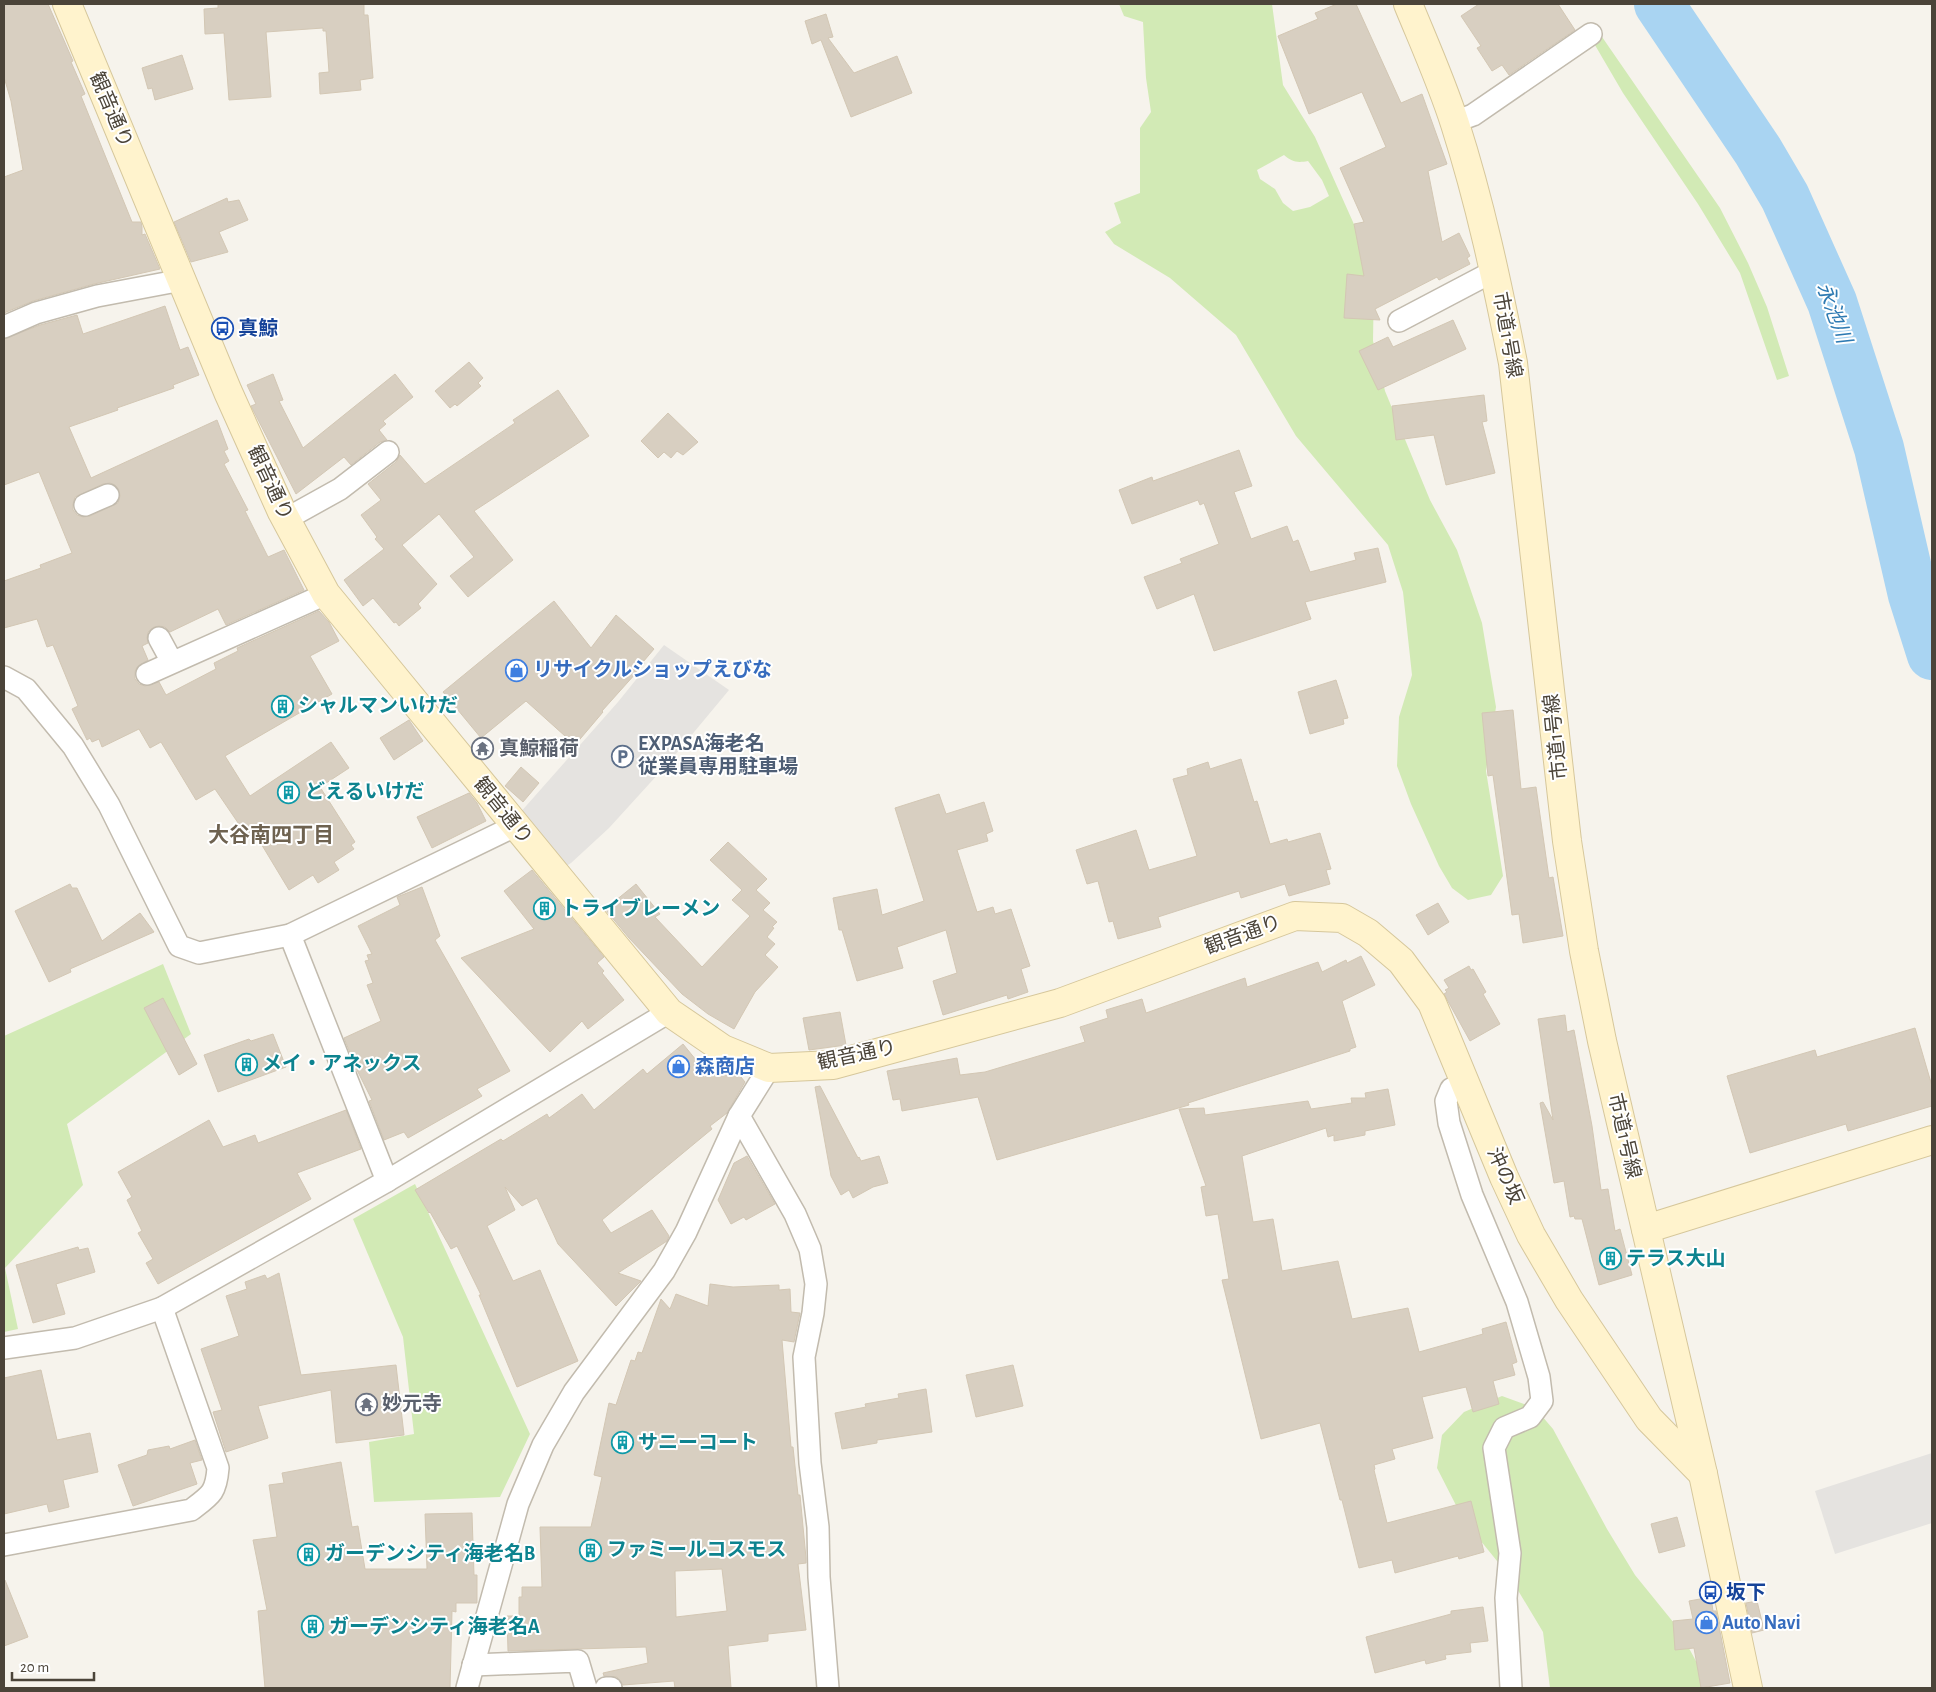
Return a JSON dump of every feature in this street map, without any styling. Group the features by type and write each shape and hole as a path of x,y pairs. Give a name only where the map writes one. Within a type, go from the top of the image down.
{"main road":[{"name":"観音通り","path":"67,4 228,392 286,520 326,594 669,1012 723,1049 769,1068 833,1064 1060,1003 1295,916"},
{"name":"市道1号線","path":"1408,4 1454,122 1478,203 1513,363 1567,841 1578,914 1602,1041 1703,1474"},
{"name":"沖の坂","path":"1295,916 1342,918 1368,932 1401,961 1432,1003 1508,1185 1531,1234 1569,1300 1649,1419 1703,1474"},
{"path":"1646,1229 1932,1140"},
{"path":"1703,1474 1748,1688"}],"street":[{"path":"1454,122 1472,115 1590,34"},
{"path":"1399,320 1494,271"},
{"path":"4,327 36,313 97,296 182,280"},
{"path":"286,520 340,489 388,452"},
{"path":"85,504 108,495"},
{"path":"147,674 326,594"},
{"path":"159,638 172,662"},
{"path":"4,677 26,689 73,746 109,805 179,946 199,954 290,934 515,826"},
{"path":"290,934 387,1181"},
{"path":"4,1348 75,1338 162,1308 387,1181 669,1012"},
{"path":"467,1688 518,1504 543,1445 574,1392 664,1271 686,1232 739,1116 769,1068"},
{"path":"1465,1083 1451,1089 1446,1101 1449,1123 1472,1195 1517,1302 1539,1377 1542,1401 1530,1417 1504,1428 1494,1448 1510,1553 1506,1598 1511,1688"},
{"path":"739,1116 795,1214 810,1249 816,1284 813,1313 804,1357 810,1463 818,1527 819,1577 828,1688"},
{"path":"4,1544 191,1510 206,1498 216,1486 218,1468 162,1308"},
{"path":"473,1665 578,1662 586,1688"},
{"path":"606,1688 611,1688"}],"green space":[{"path":"1119,4 1272,4 1283,85 1315,137 1357,231 1374,279 1373,341 1385,391 1430,500 1457,550 1482,623 1496,707 1486,771 1503,876 1491,895 1468,900 1452,888 1439,866 1411,804 1397,766 1399,717 1412,675 1403,592 1388,545 1296,436 1236,335 1170,278 1114,244 1105,232 1121,223 1114,203 1140,193 1140,128 1151,112 1146,78 1143,22 1124,16","holes":["1284,155 1292,161 1308,161 1322,180 1329,196 1310,207 1293,211 1283,203 1275,189 1260,179 1257,170"]},
{"path":"1600,34 1720,208 1748,263 1767,307 1789,376 1777,380 1740,273 1698,204 1623,93 1592,40"},
{"path":"163,964 191,1034 67,1124 83,1185 5,1268 18,1329 4,1332 4,1036"},
{"path":"415,1184 530,1434 500,1497 374,1502 369,1442 414,1434 403,1337 353,1219"},
{"path":"1502,1396 1535,1408 1553,1429 1607,1529 1635,1575 1678,1628 1697,1663 1702,1688 1550,1688 1543,1632 1510,1577 1463,1519 1437,1468 1442,1435 1464,1412"}],"shaded area":[{"name":"EXPASA海老名 従業員専用駐車場","path":"664,645 729,690 670,761 609,828 563,868 519,814 618,702"},
{"path":"1932,1453 1932,1523 1835,1554 1815,1491"}],"building":[{"path":"4,4 48,4 73,61 71,62 85,94 81,96 132,222 141,222 142,235 145,234 160,269 94,284 33,301 4,313 4,177 23,170 11,101 4,77"},
{"path":"218,4 364,4 364,15 368,15 373,78 360,80 361,90 320,94 319,73 329,72 326,31 323,31 323,28 266,32 271,97 229,100 224,33 205,34 204,9 218,8"},
{"path":"1337,4 1356,4 1401,103 1422,94 1447,164 1428,171 1442,242 1459,233 1470,256 1467,258 1470,264 1439,280 1437,277 1375,309 1380,320 1344,318 1347,274 1364,276 1354,224 1364,222 1340,168 1386,147 1362,92 1309,114 1278,36 1318,19 1315,13"},
{"path":"1479,4 1558,4 1575,30 1509,75 1502,65 1492,71 1477,48 1481,46 1461,16"},
{"path":"826,14 833,37 828,38 854,73 897,56 912,93 851,117 821,40 812,44 805,21"},
{"path":"182,55 193,89 155,100 152,88 148,89 142,68"},
{"path":"227,198 228,202 239,200 248,220 219,232 228,252 191,262 174,222"},
{"path":"165,306 180,350 188,347 199,375 173,385 174,388 69,427 91,478 217,420 228,449 224,451 229,461 224,464 248,510 245,511 268,557 284,550 304,590 226,625 218,609 170,632 165,627 154,627 148,632 148,643 142,646 148,660 137,667 135,672 135,679 139,684 145,686 159,682 166,695 216,669 214,663 238,651 237,648 319,611 329,622 339,641 310,656 332,694 225,756 250,796 331,742 349,768 320,787 355,842 351,845 354,849 334,862 339,870 318,883 313,875 289,890 254,832 247,836 215,789 196,800 161,742 150,748 139,729 102,747 99,739 92,742 90,738 87,740 72,709 78,706 53,645 47,647 37,619 4,628 4,581 41,568 40,565 72,553 39,472 4,485 4,339 40,325 77,315 83,334","holes":["110,483 119,490 118,503 90,516 83,517 77,515 73,510 75,497 103,484"]},
{"path":"1453,320 1466,349 1378,390 1359,351 1388,337 1393,347"},
{"path":"469,362 483,378 478,383 481,386 457,406 455,404 450,408 435,391"},
{"path":"273,374 283,400 279,401 303,448 395,374 413,397 383,421 386,424 379,430 387,440 380,442 351,465 344,457 296,494 251,406 256,404 247,385"},
{"path":"558,390 589,436 474,511 513,560 468,597 450,576 474,557 439,514 402,545 437,584 418,604 421,608 399,626 396,622 394,623 373,598 363,606 344,580 384,549 375,539 377,537 361,515 381,500 368,484 396,462 400,455 425,484 515,423 513,420"},
{"path":"1484,395 1487,421 1482,422 1495,473 1446,485 1434,435 1396,440 1392,406"},
{"path":"668,413 698,442 683,455 677,451 671,458 664,452 658,458 641,441"},
{"path":"1239,450 1252,486 1234,492 1251,539 1287,526 1293,542 1298,540 1310,572 1356,560 1354,553 1378,548 1386,582 1305,602 1311,619 1214,651 1194,594 1157,609 1144,577 1182,563 1180,559 1219,544 1204,503 1200,505 1198,500 1132,524 1119,490 1152,477 1153,481"},
{"path":"554,601 591,648 616,615 654,649 643,662 645,663 602,711 575,745 526,701 481,738 443,692"},
{"path":"1336,680 1348,718 1343,719 1344,724 1310,734 1298,692"},
{"path":"1513,710 1521,789 1536,787 1549,878 1553,877 1563,936 1523,943 1519,914 1512,915 1493,775 1488,776 1482,713"},
{"path":"409,720 423,741 394,760 380,738"},
{"path":"1241,759 1254,802 1257,801 1270,844 1287,839 1288,842 1320,833 1331,869 1326,870 1330,884 1289,896 1285,884 1241,898 1239,891 1158,917 1161,927 1118,939 1113,921 1109,922 1098,881 1087,884 1076,850 1136,830 1149,870 1197,856 1173,779 1188,775 1187,769 1208,762 1210,769"},
{"path":"521,767 539,783 523,802 505,786"},
{"path":"469,793 477,803 486,821 432,848 417,817"},
{"path":"939,794 946,814 984,802 993,831 986,834 988,841 957,850 977,912 993,907 995,914 1011,909 1030,966 1021,969 1028,992 1008,999 1007,995 943,1015 933,981 957,973 946,930 897,947 903,968 857,981 842,930 839,930 833,898 877,889 882,915 924,901 895,808"},
{"path":"728,842 767,879 756,890 770,903 763,910 777,922 767,937 775,944 765,955 778,967 755,992 734,1029 708,1014 682,994 629,938 605,909 636,884 660,914 655,917 702,967 750,916 732,900 742,890 710,860"},
{"path":"532,870 604,957 597,963 604,971 602,973 624,1000 588,1029 582,1021 550,1052 461,958 534,929 504,891"},
{"path":"70,884 72,888 77,888 102,941 140,913 154,932 70,969 71,972 49,982 15,911"},
{"path":"422,887 440,936 435,940 510,1071 477,1089 482,1096 408,1138 404,1132 384,1140 369,1101 372,1100 344,1038 381,1021 367,985 373,983 365,961 369,960 367,955 372,954 358,926 400,905 397,897"},
{"path":"1438,903 1449,922 1428,935 1416,915"},
{"path":"1361,956 1375,985 1342,1001 1356,1047 1350,1049 1350,1051 1188,1103 1189,1105 997,1160 978,1097 902,1111 900,1099 893,1100 887,1071 957,1058 960,1075 985,1072 1085,1042 1080,1027 1108,1018 1106,1010 1142,999 1146,1013 1245,978 1247,987 1318,962 1322,972 1346,960 1347,963"},
{"path":"1469,966 1471,970 1473,969 1486,992 1483,994 1500,1024 1470,1041 1444,994 1447,992 1445,990 1449,988 1444,980"},
{"path":"163,998 197,1064 179,1075 144,1008"},
{"path":"840,1012 846,1045 809,1050 803,1018"},
{"path":"1565,1015 1567,1032 1574,1030 1592,1126 1601,1190 1608,1189 1615,1231 1620,1229 1632,1275 1599,1285 1582,1219 1575,1219 1574,1216 1570,1217 1564,1181 1554,1183 1540,1103 1543,1102 1553,1120 1538,1019"},
{"path":"1915,1028 1932,1086 1932,1106 1848,1131 1846,1124 1750,1153 1727,1076 1815,1050 1817,1057"},
{"name":"メイ・アネックス","path":"273,1034 286,1067 218,1092 204,1055 249,1039 251,1041"},
{"path":"683,1044 705,1071 715,1062 736,1071 745,1082 727,1113 710,1126 712,1129 602,1220 611,1233 652,1210 669,1236 667,1241 618,1273 641,1281 616,1306 558,1244 537,1198 522,1206 505,1187 515,1210 487,1226 513,1281 540,1270 578,1361 517,1387 479,1295 481,1295 457,1246 451,1249 415,1190 547,1114 549,1118 582,1094 594,1110 643,1069 647,1074"},
{"path":"820,1086 858,1158 861,1161 879,1156 888,1183 873,1187 853,1198 849,1190 841,1195 831,1176 815,1087"},
{"path":"1388,1089 1395,1125 1365,1131 1365,1135 1334,1141 1334,1135 1328,1137 1326,1128 1242,1156 1253,1222 1273,1219 1282,1271 1338,1261 1352,1319 1408,1308 1419,1352 1483,1334 1482,1329 1506,1322 1517,1362 1512,1364 1515,1375 1493,1381 1499,1404 1473,1412 1466,1387 1422,1397 1433,1438 1392,1449 1395,1459 1374,1465 1387,1523 1471,1501 1484,1552 1459,1559 1458,1556 1395,1573 1392,1560 1359,1568 1320,1423 1261,1439 1222,1280 1229,1279 1218,1214 1206,1216 1201,1187 1206,1186 1179,1109 1204,1108 1205,1115 1308,1101 1311,1109 1352,1103 1351,1098 1366,1098 1365,1093"},
{"path":"346,1110 361,1149 297,1173 311,1199 158,1284 146,1263 153,1259 138,1233 142,1231 127,1200 132,1197 118,1172 209,1120 223,1147 255,1135 258,1143"},
{"path":"747,1156 775,1204 746,1220 744,1217 731,1224 718,1200 734,1163"},
{"path":"78,1247 79,1250 88,1248 95,1272 56,1284 65,1314 33,1323 16,1265"},
{"path":"279,1273 301,1375 396,1365 404,1435 336,1443 331,1390 258,1406 268,1438 226,1452 213,1412 222,1410 201,1349 239,1336 226,1296 247,1289 245,1282 265,1275 267,1279"},
{"path":"710,1284 733,1287 779,1285 779,1290 790,1289 791,1312 800,1313 794,1342 782,1340 791,1447 793,1447 798,1495 800,1495 806,1558 806,1563 798,1564 806,1630 768,1634 768,1641 728,1646 731,1688 675,1688 674,1681 623,1685 617,1677 604,1676 603,1673 648,1663 646,1647 508,1651 507,1616 519,1616 519,1597 522,1597 522,1587 542,1587 540,1527 591,1527 602,1477 594,1475 609,1403 616,1405 631,1360 635,1361 638,1352 642,1353 661,1299 670,1309 676,1294 708,1306","holes":["722,1569 727,1611 676,1617 675,1571"]},
{"path":"1013,1365 1023,1406 976,1417 966,1375"},
{"path":"41,1370 57,1440 90,1433 98,1472 63,1480 69,1507 49,1512 47,1504 4,1514 4,1378"},
{"path":"926,1389 932,1432 877,1440 877,1443 842,1449 835,1413 866,1407 865,1404 899,1398 898,1394"},
{"path":"195,1440 202,1460 190,1463 197,1484 133,1506 118,1465 147,1455 148,1450 169,1446 170,1449"},
{"path":"341,1462 352,1527 358,1526 365,1569 427,1569 425,1514 472,1513 474,1575 477,1575 477,1603 456,1603 456,1612 452,1611 450,1688 265,1688 258,1611 267,1610 253,1540 277,1537 269,1485 284,1483 282,1473"},
{"path":"1677,1517 1685,1546 1659,1553 1651,1524"},
{"path":"4,1580 28,1637 4,1646"},
{"path":"1711,1597 1713,1611 1716,1611 1730,1683 1701,1688 1694,1648 1675,1650 1673,1621 1693,1619 1689,1601"},
{"path":"1757,1601 1764,1630 1752,1633 1746,1603"},
{"path":"1483,1607 1488,1641 1470,1643 1471,1652 1445,1655 1446,1659 1426,1664 1425,1660 1375,1673 1366,1637 1451,1614 1451,1611"}],"waterway":[{"name":"永池川","path":"1659,4 1758,151 1785,197 1832,302 1879,448 1913,595 1932,655"}],"place":[{"name":"真鯨","path":"222,329"},
{"name":"リサイクルショップえびな","path":"517,670"},
{"name":"シャルマンいけだ","path":"282,706"},
{"name":"真鯨稲荷","path":"483,749"},
{"name":"EXPASA海老名 従業員専用駐車場","path":"622,756"},
{"name":"どえるいけだ","path":"289,792"},
{"name":"トライブレーメン","path":"545,909"},
{"name":"メイ・アネックス","path":"246,1064"},
{"name":"森商店","path":"679,1067"},
{"name":"テラス大山","path":"1610,1259"},
{"name":"妙元寺","path":"366,1404"},
{"name":"サニーコート","path":"622,1443"},
{"name":"ファミールコスモス","path":"591,1550"},
{"name":"ガーデンシティ海老名B","path":"309,1554"},
{"name":"坂下","path":"1710,1593"},
{"name":"Auto Navi","path":"1706,1623"},
{"name":"ガーデンシティ海老名A","path":"313,1627"}],"district":[{"name":"大谷南四丁目","path":"271,835"}]}
